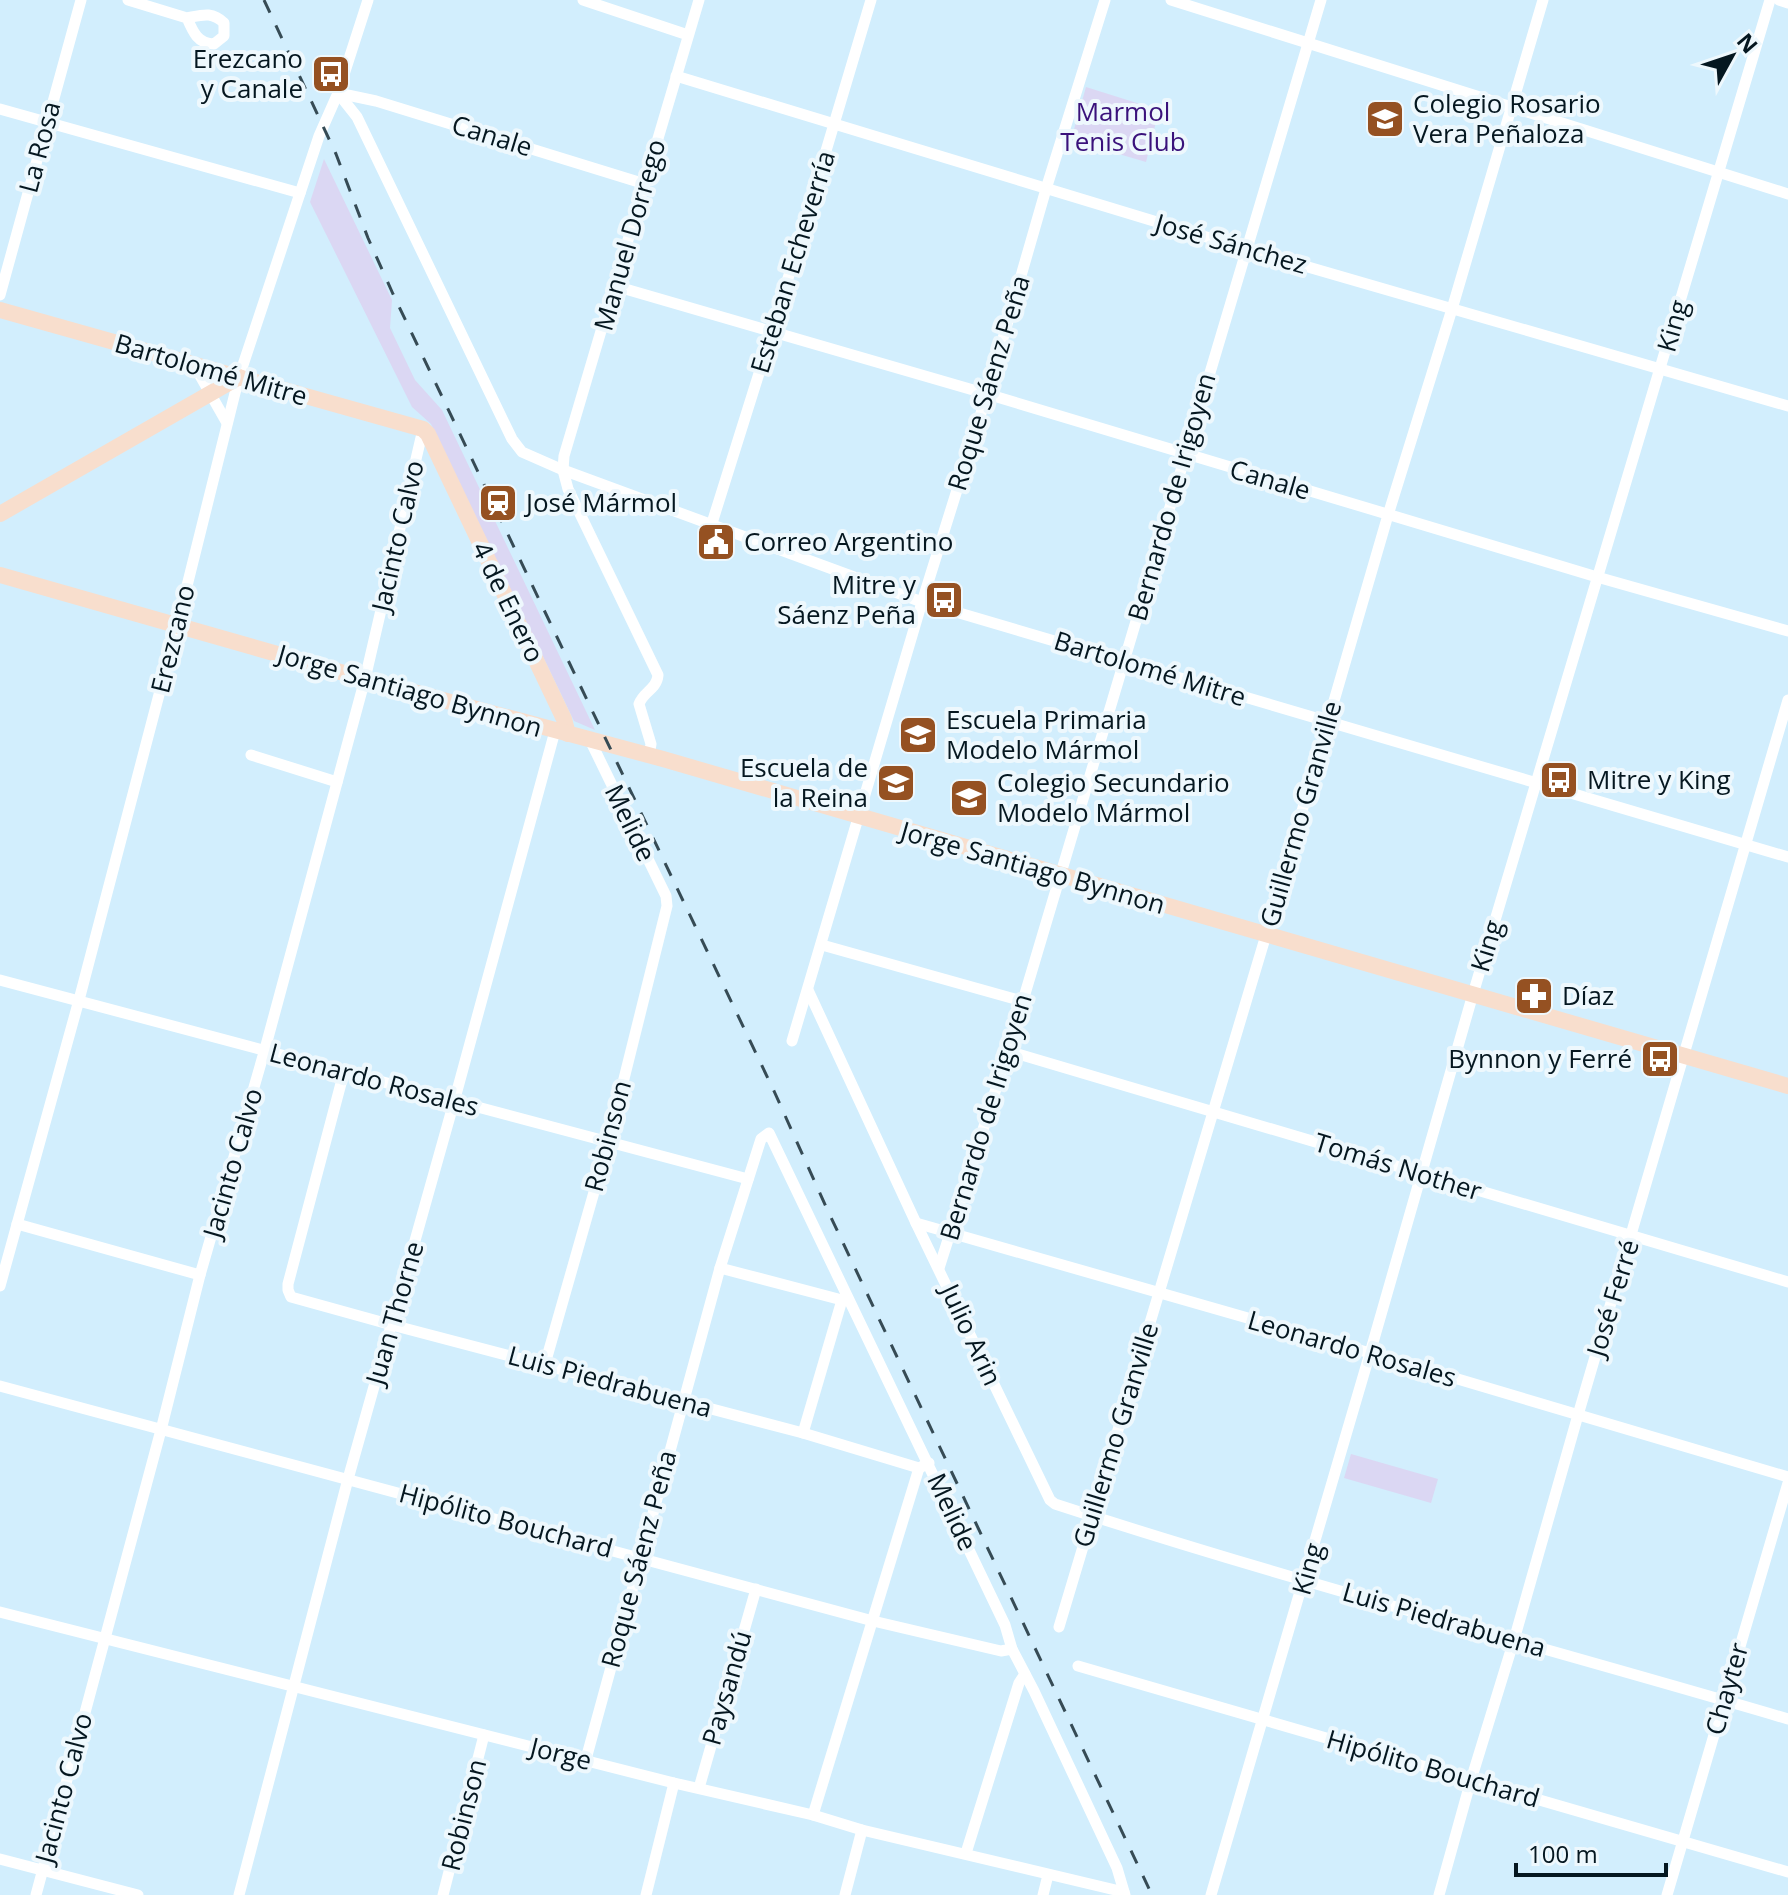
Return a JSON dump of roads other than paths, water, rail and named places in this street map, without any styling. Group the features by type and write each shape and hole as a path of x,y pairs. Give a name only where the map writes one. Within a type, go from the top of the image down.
{"street":[{"name":"La Rosa","path":"0,295 81,0"},
{"path":"128,0 187,18"},
{"name":"Erezcano","path":"0,1286 79,1000 239,377 368,0"},
{"path":"583,0 688,35"},
{"name":"Manuel Dorrego","path":"563,470 564,456 699,0"},
{"name":"Esteban Echeverría","path":"712,523 871,0"},
{"name":"Roque Sáenz Peña","path":"792,1041 1105,0"},
{"path":"1172,0 1788,194"},
{"name":"Bernardo de Irigoyen","path":"939,1268 1008,1051 1321,0"},
{"name":"Guillermo Granville","path":"1059,1627 1543,0"},
{"name":"King","path":"1211,1895 1473,994 1770,0"},
{"path":"1779,0 1788,3"},
{"name":"José Sánchez","path":"676,76 1246,249 1788,406"},
{"name":"Canale","path":"338,93 376,101 645,184"},
{"name":"Bartolomé Mitre","path":"338,93 357,117 512,439 522,452 563,470 922,602 1788,857"},
{"path":"0,109 300,193"},
{"name":"Canale","path":"615,286 1788,631"},
{"name":"Bartolomé Mitre","path":"0,310 423,429"},
{"path":"194,365 227,423"},
{"path":"0,514 239,377"},
{"name":"Jacinto Calvo","path":"36,1895 200,1275 365,679 423,429"},
{"name":"4 de Enero","path":"423,429 564,719 562,733"},
{"path":"563,470 568,489 658,675 655,685 639,704 651,744 649,756"},
{"name":"Jorge Santiago Bynnon","path":"0,575 649,756 1788,1086"},
{"name":"José Ferré","path":"1439,1895 1788,700"},
{"name":"Juan Thorne","path":"239,1895 348,1479 562,733"},
{"name":"Melide","path":"590,740 666,896 667,906"},
{"path":"251,755 337,782"},
{"name":"Robinson","path":"545,1364 608,1143 667,906"},
{"path":"822,945 1022,1001"},
{"name":"Leonardo Rosales","path":"0,980 748,1179"},
{"name":"Julio Arin","path":"808,990 1046,1495 1055,1504"},
{"name":"Tomás Nother","path":"1008,1051 1788,1282"},
{"name":"Luis Piedrabuena","path":"344,1072 288,1284 291,1297 924,1466"},
{"name":"Roque Sáenz Peña","path":"586,1759 720,1268 761,1139 769,1133"},
{"name":"Melide","path":"769,1133 924,1466 1005,1625 1012,1649 1117,1868 1124,1893"},
{"name":"Leonardo Rosales","path":"916,1223 1370,1353 1788,1480"},
{"path":"17,1224 200,1275"},
{"path":"720,1268 846,1300 803,1433"},
{"name":"Hipólito Bouchard","path":"0,1386 873,1621 1001,1651 1012,1649"},
{"path":"813,1815 924,1466"},
{"name":"Chayter","path":"1667,1895 1788,1480"},
{"name":"Luis Piedrabuena","path":"1055,1504 1305,1580 1788,1719"},
{"name":"Paysandú","path":"699,1788 756,1589"},
{"name":"Jorge","path":"0,1612 674,1783 1124,1893"},
{"name":"Hipólito Bouchard","path":"1078,1666 1788,1872"},
{"path":"966,1853 1019,1683 1025,1674"},
{"name":"Robinson","path":"443,1895 484,1735"},
{"path":"646,1895 674,1783"},
{"path":"845,1895 862,1830"},
{"path":"0,1859 138,1895"},
{"path":"1043,1895 1048,1875"}],"railway":[{"path":"264,0 336,154 393,294 774,1091 1152,1895"}],"place":[{"name":"Erezcano y Canale","path":"331,74"},
{"name":"Colegio Rosario Vera Peñaloza","path":"1385,119"},
{"name":"José Mármol","path":"498,503"},
{"name":"Correo Argentino","path":"716,542"},
{"name":"Mitre y Sáenz Peña","path":"944,600"},
{"name":"Escuela Primaria Modelo Mármol","path":"918,735"},
{"name":"Mitre y King","path":"1559,780"},
{"name":"Escuela de la Reina","path":"896,783"},
{"name":"Colegio Secundario Modelo Mármol","path":"969,798"},
{"name":"Díaz","path":"1534,996"},
{"name":"Bynnon y Ferré","path":"1660,1059"}],"park label":[{"name":"Marmol Tenis Club","path":"1123,127"}]}
